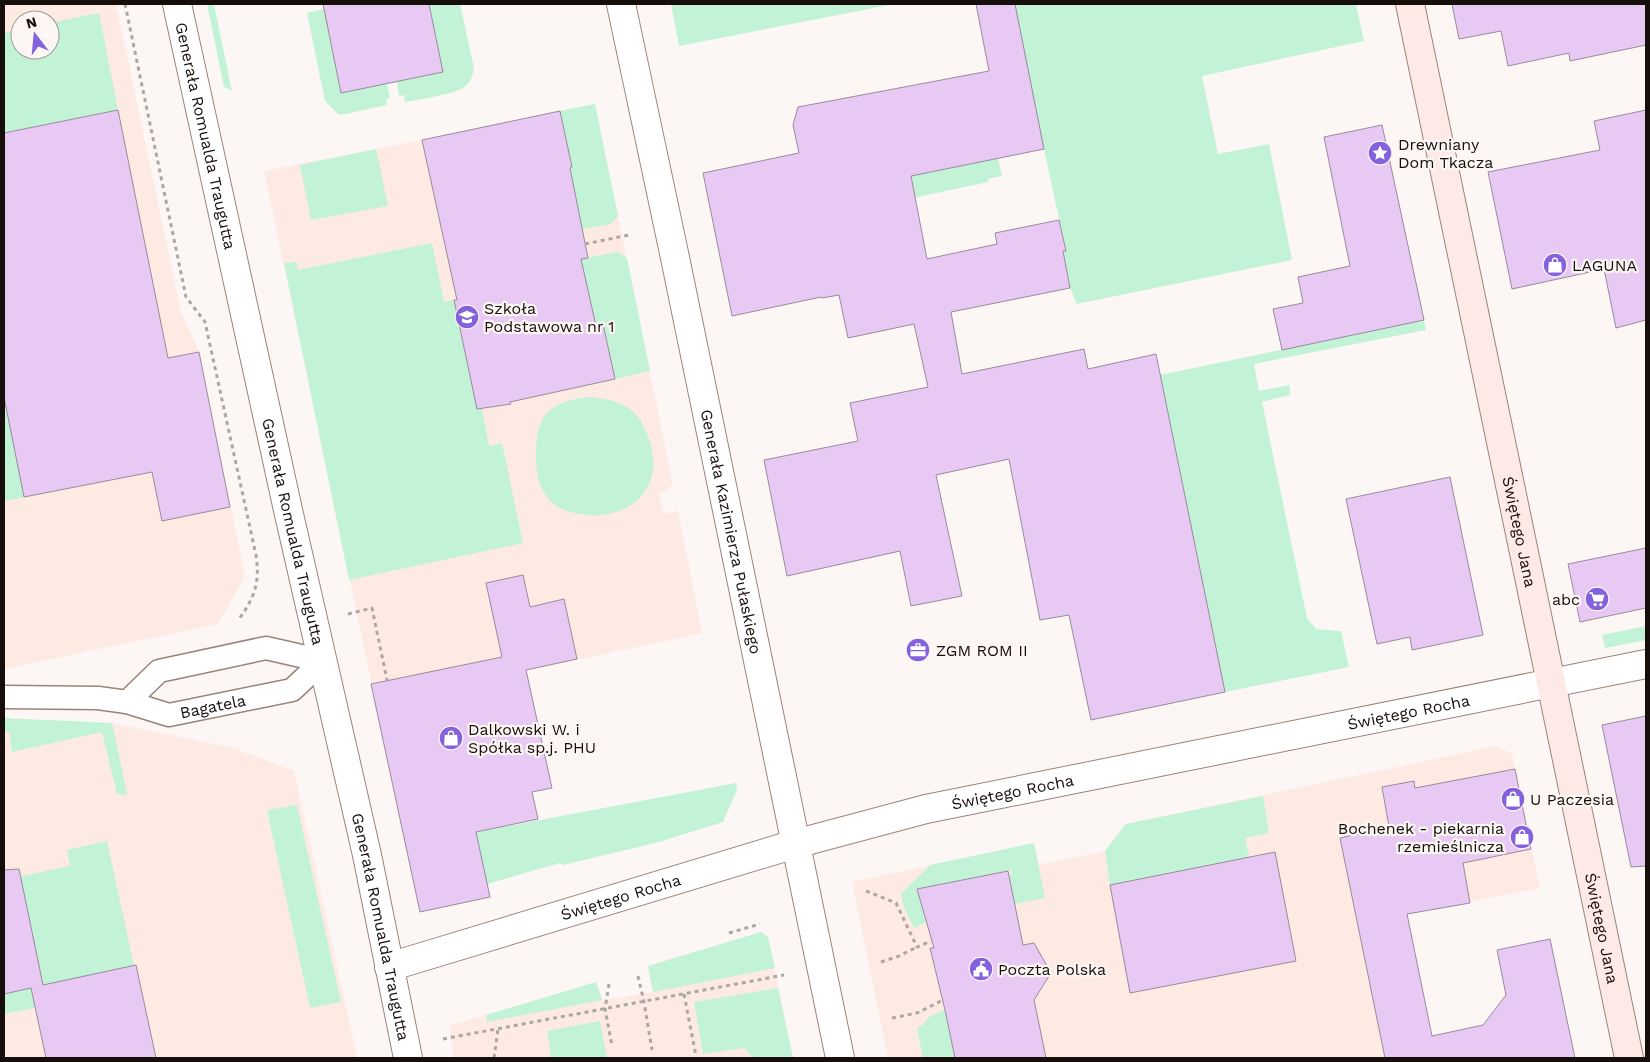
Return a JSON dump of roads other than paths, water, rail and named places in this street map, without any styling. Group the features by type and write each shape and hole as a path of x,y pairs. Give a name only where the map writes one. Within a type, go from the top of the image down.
{"main road":[{"name":"Świętego Jana","path":"1410,4 1629,1058"}],"street":[{"name":"Generała Romualda Traugutta","path":"177,4 288,510 367,856 408,1058"},
{"name":"Generała Kazimierza Pułaskiego","path":"621,4 840,1058"},
{"name":"Świętego Rocha","path":"389,967 795,844 926,809 1646,664"}],"lane":[{"path":"127,702 159,672 266,648 323,661"},
{"name":"Bagatela","path":"4,697 98,698 127,702 169,715 292,690 323,661"}],"place":[{"name":"Drewniany Dom Tkacza","path":"1380,153"},
{"name":"LAGUNA","path":"1555,265"},
{"name":"Szkoła Podstawowa nr 1","path":"467,317"},
{"name":"abc","path":"1597,599"},
{"name":"ZGM ROM II","path":"918,650"},
{"name":"Dalkowski W. i Spółka sp.j. PHU","path":"451,738"},
{"name":"U Paczesia","path":"1513,799"},
{"name":"Bochenek - piekarnia rzemieślnicza","path":"1522,837"},
{"name":"Poczta Polska","path":"981,969"}]}
